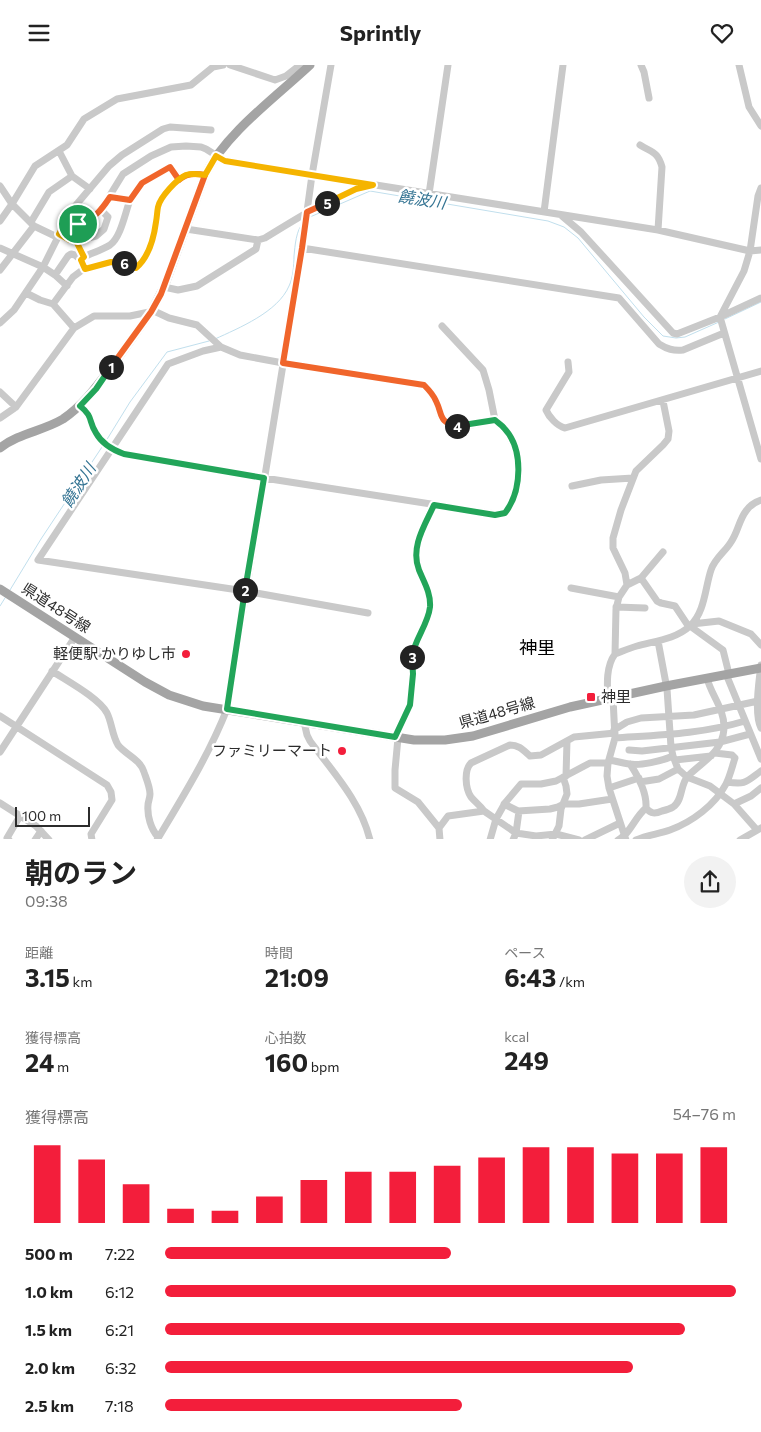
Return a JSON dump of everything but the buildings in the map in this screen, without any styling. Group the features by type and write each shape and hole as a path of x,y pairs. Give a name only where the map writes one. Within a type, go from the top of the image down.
{"main road":[{"path":"0,448 14,439 38,431 61,420 80,406 96,389 151,312 164,287 205,175 216,156 253,116 310,65"},
{"name":"県道48号線","path":"0,589 145,682 169,695 194,704 397,737 435,740 467,737 486,733 564,708 761,667"}],"street":[{"path":"0,221 35,166 67,145 84,119 117,99 191,85 213,67 223,65"},
{"path":"230,65 275,80 286,76 300,65"},
{"path":"52,671 99,703 106,711 117,743 143,769 150,793 149,817 158,838 189,786 227,709 331,65"},
{"path":"429,194 448,65"},
{"path":"544,212 563,65"},
{"path":"641,65 649,98"},
{"path":"740,65 749,107 761,126"},
{"path":"0,323 14,310 43,267 64,221 109,166 122,155 163,129 170,127 211,130"},
{"path":"640,145 660,158 662,167 658,230"},
{"path":"60,233 89,220 101,211 123,174 151,156 170,147 186,146 201,147 225,161 658,230 750,251 761,250"},
{"path":"59,151 72,176 90,189"},
{"path":"82,259 111,244 118,236 130,200 142,183 170,167 179,180"},
{"path":"53,304 73,277 85,269 111,262 120,262 136,268 139,266 152,241 158,206 162,197 183,176 198,173 205,175"},
{"path":"0,270 33,224 49,193 72,176"},
{"path":"186,229 258,240 265,238 307,212 356,189 373,185"},
{"path":"0,186 12,203 33,224 60,233 70,240 76,241 96,236 104,229 108,217 101,211"},
{"path":"761,188 758,196 750,251 744,271 720,317 761,459"},
{"path":"110,197 130,200"},
{"path":"560,214 581,232 670,331 677,334 761,298"},
{"path":"164,287 178,291 197,286 256,249 258,240"},
{"path":"76,241 85,269"},
{"path":"0,247 43,267 66,286"},
{"path":"302,248 619,299 659,344 675,351 683,350 724,333"},
{"path":"55,275 71,254 82,259"},
{"path":"26,293 53,304 74,328"},
{"path":"0,418 16,407 74,328 94,316 130,316 154,311 169,319 197,325 221,347 240,355 424,385 432,393 441,417 449,424 460,426 495,420"},
{"path":"80,406 90,415 96,434 111,449 124,454 495,515 505,513 517,487 519,473 516,450 505,428 495,420 483,370 442,326"},
{"path":"221,347 203,351 168,364 38,560 245,591 368,613"},
{"path":"568,363 569,372 546,410 548,416 565,428 761,371"},
{"path":"0,392 16,407"},
{"path":"627,585 625,573 613,548 613,538 621,510 636,471 668,439 670,431 663,401"},
{"path":"572,486 601,480 633,478"},
{"path":"625,838 612,799 607,776 608,761 615,734 610,698 609,669 612,658 616,654 635,647 673,637 684,631 696,620 703,603 714,563 732,542 746,510 761,500"},
{"path":"434,505 420,536 417,548 418,568 430,596 430,608 412,655 413,674 410,705 397,737 395,788 418,801 439,828 440,839"},
{"path":"616,654 616,607 619,597 627,585 642,578 663,552"},
{"path":"642,578 657,601 675,606 691,625 724,650 727,674 761,759"},
{"path":"571,588 619,597"},
{"path":"616,607 645,608"},
{"path":"691,625 719,621 751,634 761,645"},
{"path":"0,752 75,637"},
{"path":"658,641 670,716 671,747 678,769 687,777 710,787 734,804 759,829 740,839"},
{"path":"761,667 758,688 759,724 761,727"},
{"path":"630,765 639,780 646,808 649,812 655,814 677,804 687,777 713,754 720,742 724,727 721,710 707,678"},
{"path":"615,734 627,722 641,718 694,715 758,701"},
{"path":"0,716 107,785 111,792 112,801 91,834 92,839"},
{"path":"579,839 514,836 472,799 469,793 466,768 471,763 510,745 516,745 521,748 530,757 541,755 574,737 696,732 745,721"},
{"path":"304,723 310,741 348,792 362,815 370,839"},
{"path":"629,750 642,751 720,742 750,734"},
{"path":"554,837 559,826 561,809 567,794 564,776 567,741"},
{"path":"490,839 496,819 504,804 520,784 541,784 556,781 590,763 608,761 623,762 630,765 713,754 732,755 735,758 727,782 720,794 704,811 690,821 670,830 636,839"},
{"path":"609,788 639,780 659,779 678,769"},
{"path":"727,782 740,785 761,771"},
{"path":"734,804 751,796 761,788"},
{"path":"504,804 519,811 550,809 564,804 579,804 612,799"},
{"path":"0,803 36,826 49,839"},
{"path":"625,838 640,813 646,808"},
{"path":"439,828 448,816 484,811"},
{"path":"514,836 519,811"},
{"path":"8,839 20,815"},
{"path":"585,839 620,823"},
{"path":"35,839 41,831"},
{"path":"618,839 625,838"}],"waterway":[{"name":"饒波川","path":"310,217 370,191 548,221 564,227 578,238 644,317 663,336 685,337 719,322"},
{"name":"饒波川","path":"215,339 257,318 276,304 284,295 289,286 293,271 296,238 303,223"},
{"name":"饒波川","path":"725,319 761,302"},
{"name":"饒波川","path":"106,441 130,402 167,352 209,341"},
{"name":"饒波川","path":"10,590 41,539 102,447"},
{"name":"饒波川","path":"0,606 5,598"}],"place":[{"name":"軽便駅 かりゆし市","path":"186,654"},
{"name":"神里","path":"591,697"},
{"name":"ファミリーマート","path":"342,751"}],"district":[{"name":"神里","path":"537,648"}],"route":[{"path":"78,224 63,227 59,234 76,241 84,257 81,260 85,269 111,262 120,262 136,268 145,257 152,241 158,206 162,197 183,176 198,173 205,175 216,156 225,161 373,185 356,189 307,212 283,363 424,385 432,393 441,417 449,424 460,426 495,420 505,428 516,450 519,473 514,498 505,513 495,515 434,505 420,536 417,548 418,568 430,596 430,608 412,655 413,674 410,705 395,737 227,709 264,478 124,454 111,449 96,434 90,415 80,406 96,389 158,300 205,175 198,173 188,174 183,176 179,180 170,167 142,183 130,200 110,197 99,213 89,220 78,224"}]}
